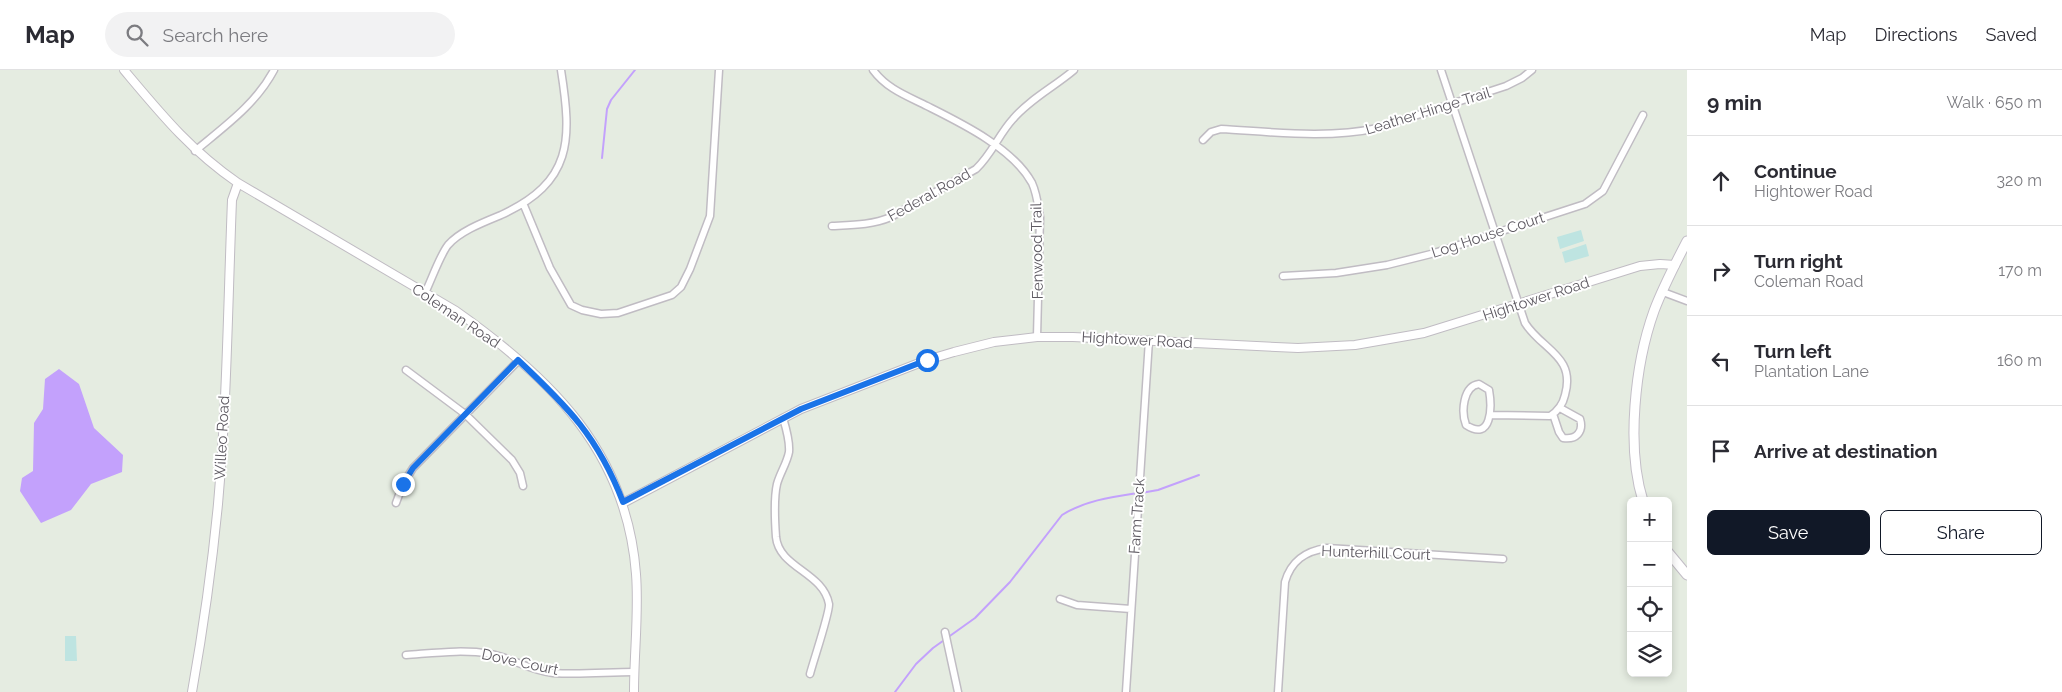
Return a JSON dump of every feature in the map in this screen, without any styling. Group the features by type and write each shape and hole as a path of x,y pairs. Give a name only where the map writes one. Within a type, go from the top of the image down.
{"main road":[{"path":"1642,497 1635,460 1636,402 1648,333 1663,292 1687,242"},
{"path":"1672,557 1687,575"}],"street":[{"name":"Coleman Road","path":"124,70 195,151 238,183 425,294 488,334 561,400 585,429 607,465 623,502 632,540 637,576 634,692"},
{"path":"195,151 252,103 264,88 274,70"},
{"path":"425,294 448,245 471,228 511,210 541,191 561,163 567,112 561,70"},
{"path":"523,203 550,268 571,305 582,310 601,314 618,312 672,296 681,288 710,216 719,70"},
{"name":"Fenwood Trail","path":"873,70 892,89 954,119 1013,159 1024,170 1038,200 1040,217 1036,337"},
{"name":"Federal Road","path":"832,226 868,225 891,217 976,169 984,161 1011,120 1024,106 1074,70"},
{"path":"1441,70 1518,304 1530,331 1559,357 1567,371 1568,384 1560,408 1553,414 1544,417 1490,415"},
{"name":"Leather Hinge Trail","path":"1202,140 1211,132 1221,129 1331,134 1357,133 1378,128 1506,86 1522,78 1532,70"},
{"name":"Log House Court","path":"1282,276 1336,273 1387,265 1431,254 1585,204 1598,196 1607,184 1643,114"},
{"name":"Willeo Road","path":"192,692 209,585 218,504 223,435 232,200 238,183"},
{"name":"Hightower Road","path":"623,502 783,418 835,395 954,352 994,342 1036,337 1073,337 1298,348 1355,346 1424,333 1640,266 1675,265"},
{"path":"1663,292 1687,301"},
{"name":"Farm Track","path":"1126,692 1149,340"},
{"path":"396,503 403,484 413,468 518,360"},
{"path":"406,370 465,414 512,460 520,473 523,486"},
{"path":"1479,384 1489,390 1490,415 1487,424 1483,428 1477,430 1466,424 1464,419 1466,394 1473,385 1479,384"},
{"path":"1553,414 1559,432 1564,438 1570,439 1579,434 1582,424 1580,419 1560,408"},
{"path":"783,418 788,437 789,451 777,485 776,539 779,550 787,559 813,578 823,590 829,605 810,674"},
{"name":"Hunterhill Court","path":"1278,692 1285,582 1292,566 1303,555 1315,549 1327,548 1504,559"},
{"path":"1060,599 1077,605 1131,609"},
{"path":"945,632 958,692"},
{"name":"Dove Court","path":"406,655 470,652 501,657 529,668 552,673 634,672"}],"shaded area":[{"path":"1581,230 1584,241 1560,249 1557,237"},
{"path":"1586,244 1589,256 1565,263 1562,252"},
{"path":"59,369 79,384 94,428 123,455 122,472 91,484 71,510 41,523 20,491 22,478 33,471 34,423 43,409 45,379"},
{"path":"65,636 76,636 77,661 65,661"}],"waterway":[{"path":"602,158 607,109 611,100 635,70"},
{"path":"1141,493 1158,490 1199,475"},
{"path":"895,692 916,664 933,648 975,618 1010,582 1062,515 1089,503 1137,493"}],"route":[{"path":"403,484 413,468 518,360 561,400 585,429 607,465 623,502 801,409 927,360"}]}
